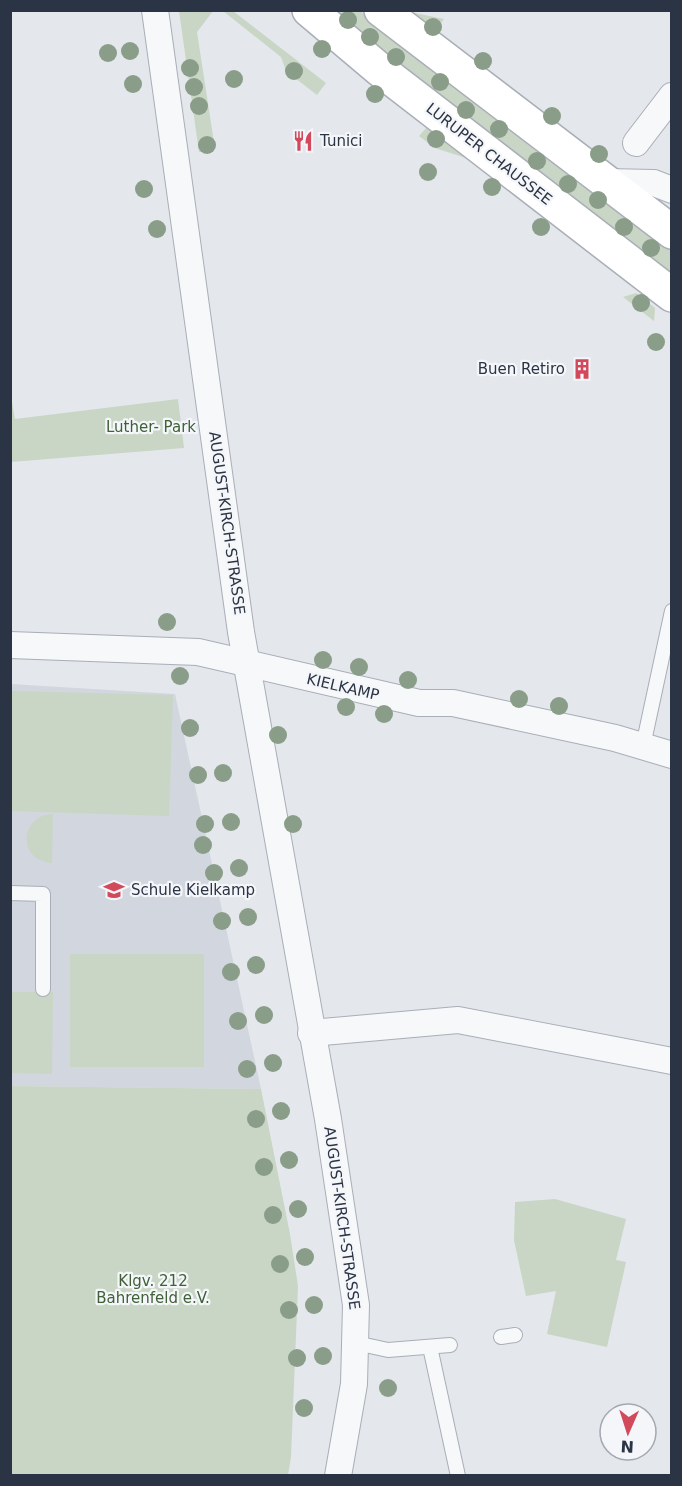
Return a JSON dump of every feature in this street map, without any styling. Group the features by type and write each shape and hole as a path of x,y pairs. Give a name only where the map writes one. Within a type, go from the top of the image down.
{"main road":[{"name":"LURUPER CHAUSSEE","path":"309,10 379,69 672,295"},
{"path":"381,10 672,232"}],"street":[{"name":"AUGUST-KIRCH-STRASSE","path":"155,10 247,665 356,1305 356,1343 350,1414 338,1476"},
{"path":"636,143 672,96"},
{"path":"606,182 654,183 672,190"},
{"name":"KIELKAMP","path":"10,645 198,652 419,704 453,703 644,746 672,755"},
{"path":"311,1033 458,1020 672,1061"}],"lane":[{"path":"644,746 672,611"},
{"path":"10,893 43,894 44,989"},
{"path":"356,1343 388,1350 450,1345"},
{"path":"430,1347 458,1476"}],"shaded area":[{"name":"Schule Kielkamp","path":"10,684 175,694 261,1089 11,1086"}],"green space":[{"path":"179,11 213,11 197,32 215,149 199,152"},
{"path":"223,11 233,11 326,83 317,95 286,71 281,57"},
{"path":"329,11 360,11 671,248 671,278"},
{"path":"405,11 444,19 434,33"},
{"path":"429,125 470,157 469,159 435,148 419,136"},
{"path":"636,293 655,308 654,321 623,297"},
{"name":"Luther- Park","path":"10,391 15,419 178,399 184,448 11,462"},
{"path":"11,691 173,695 169,816 11,811"},
{"path":"53,814 52,863 33,855 28,847 27,838 34,822 42,816"},
{"path":"70,954 204,954 204,1067 70,1067"},
{"path":"11,992 53,992 52,1074 11,1073"},
{"name":"Klgv. 212 Bahrenfeld e.V.","path":"11,1086 261,1089 298,1286 291,1457 288,1475 11,1475"},
{"path":"555,1199 626,1219 616,1260 626,1262 607,1347 547,1334 556,1291 526,1296 514,1240 515,1202"}],"place":[{"name":"Tunici","path":"303,141"},
{"name":"Buen Retiro","path":"582,369"},
{"name":"Schule Kielkamp","path":"114,890"}]}
